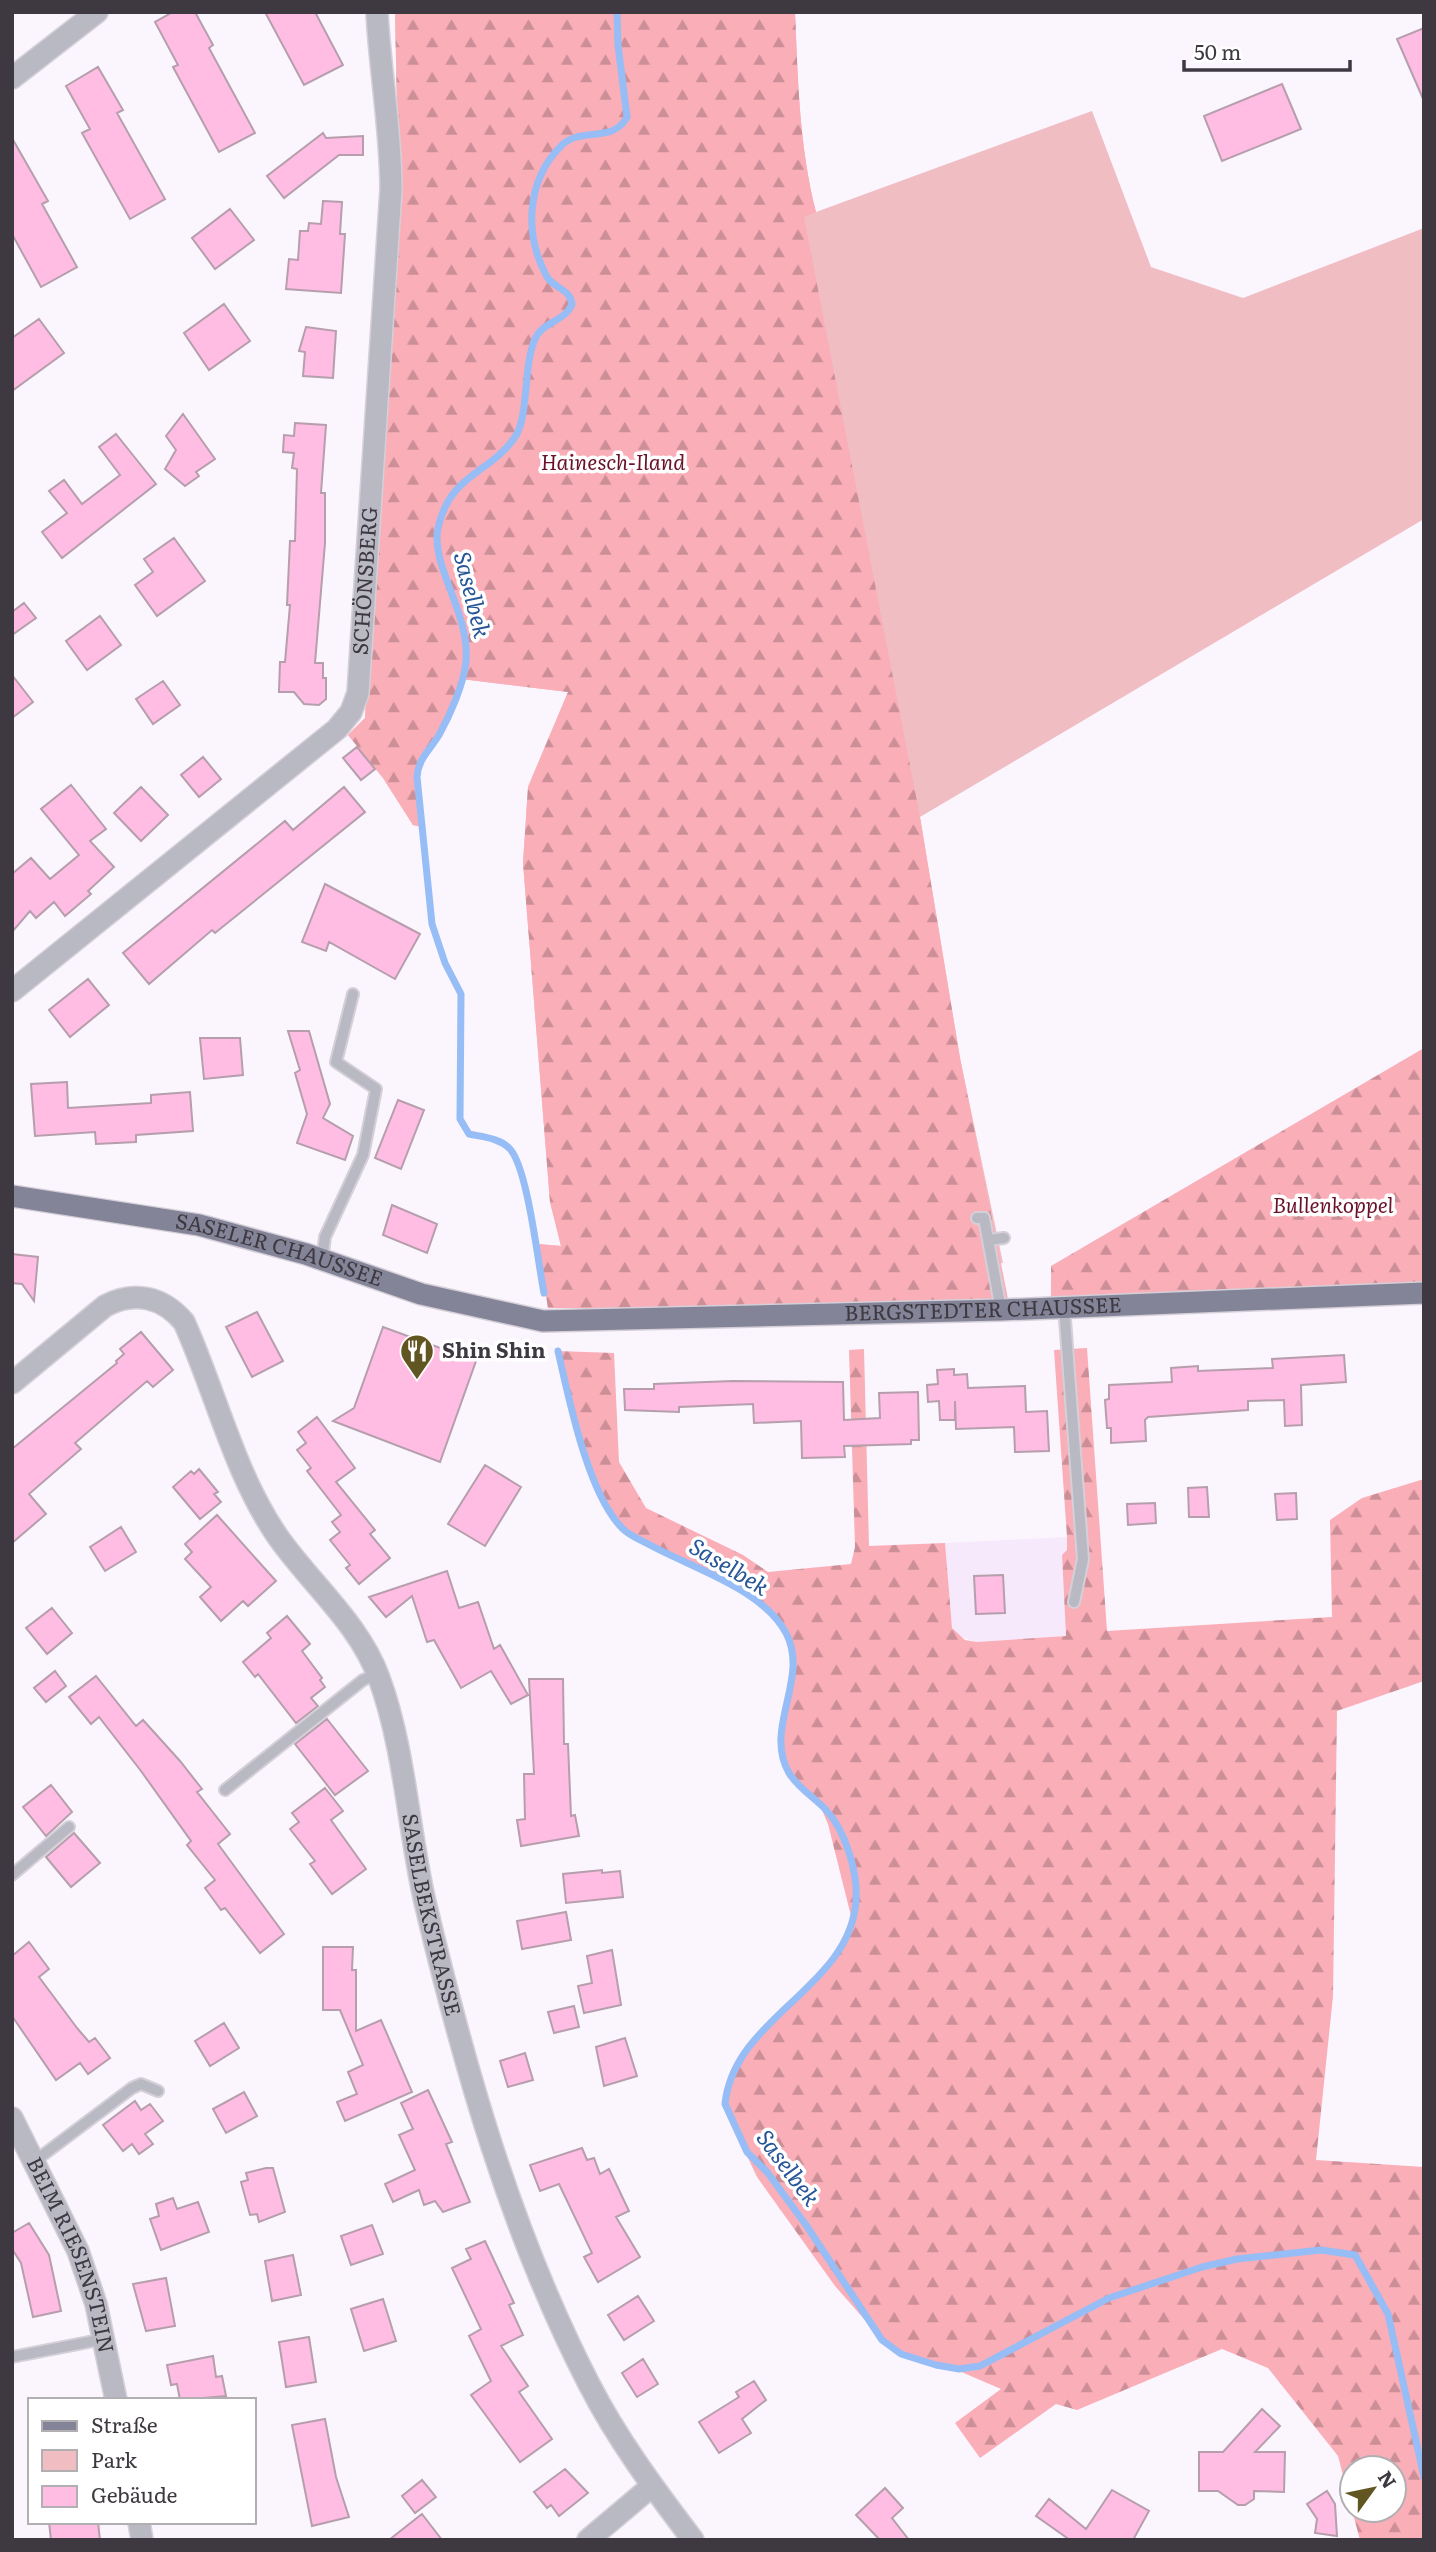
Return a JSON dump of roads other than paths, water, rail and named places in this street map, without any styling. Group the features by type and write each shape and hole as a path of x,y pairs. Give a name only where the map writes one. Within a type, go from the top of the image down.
{"main road":[{"name":"SASELER CHAUSSEE","path":"12,1196 180,1221 322,1261 456,1304 543,1321"},
{"name":"BERGSTEDTER CHAUSSEE","path":"543,1321 1001,1310 1424,1293"}],"street":[{"path":"12,78 97,12"},
{"name":"SCHÖNSBERG","path":"12,991 337,729 356,703 365,612 391,188 391,136 377,12"},
{"name":"SASELBEKSTRASSE","path":"12,1383 105,1306 120,1298 129,1295 161,1303 174,1310 184,1322 246,1476 273,1527 340,1611 378,1674 389,1707 421,1885 445,1986 514,2213 558,2321 590,2386 652,2486 693,2540"},
{"name":"BEIM RIESENSTEIN","path":"12,2118 78,2251 96,2304 116,2398"},
{"path":"588,2540 652,2486"}],"lane":[{"path":"322,1261 325,1237 363,1155 376,1089 336,1062 353,994"},
{"path":"977,1218 984,1218 1001,1310"},
{"path":"988,1240 1004,1238"},
{"path":"1064,1306 1083,1559 1074,1602"},
{"path":"225,1790 363,1680 378,1674"},
{"path":"12,1875 69,1827"},
{"path":"35,2161 132,2088 141,2084 158,2091"},
{"path":"12,2357 104,2339"}],"waterway":[{"name":"Saselbek","path":"544,1293 532,1218 516,1160 510,1149 501,1142 469,1134 460,1119 461,994 445,963 432,924 417,777 422,760 452,709 466,661 462,625 440,558 438,528 444,510 461,485 494,459 515,437 522,417 531,350 535,339 543,328 564,315 572,304 568,295 547,277 540,261 532,226 532,209 541,175 561,146 577,137 613,130 627,117 618,45 617,12"},
{"name":"Saselbek","path":"558,1351 590,1470 611,1514 632,1536 725,1581 761,1604 786,1633 792,1650 793,1668 783,1721 782,1756 789,1773 826,1810 839,1829 852,1864 856,1900 849,1930 835,1957 749,2047 733,2074 725,2104 747,2152 767,2172 806,2225 882,2340 901,2354 936,2365 959,2369 980,2366 1109,2298 1202,2267 1237,2259 1321,2250 1355,2255 1388,2314 1424,2477"}],"place":[{"name":"Shin Shin","path":"417,1381"}],"park label":[{"name":"Hainesch-Iland","path":"613,463"},
{"name":"Bullenkoppel","path":"1333,1206"}]}
